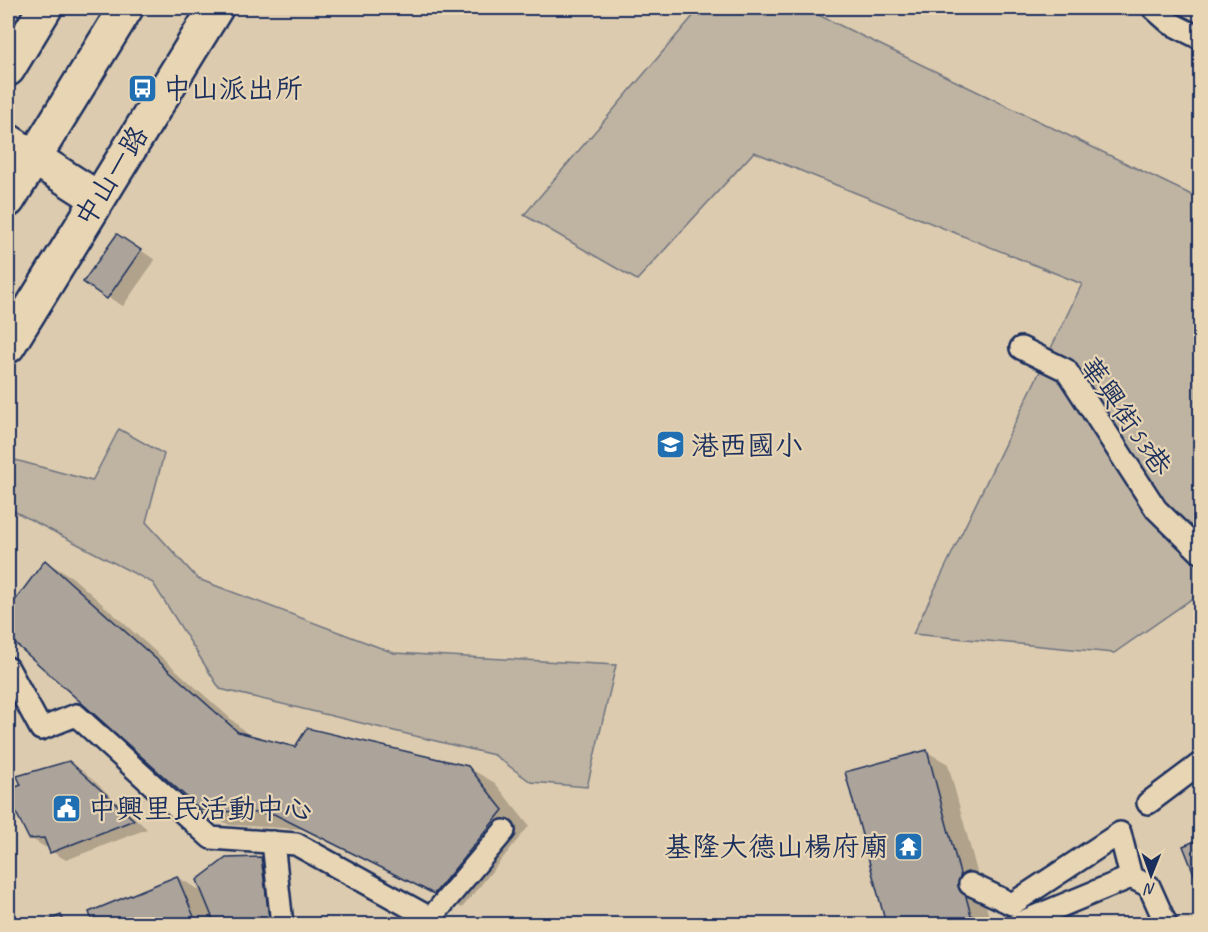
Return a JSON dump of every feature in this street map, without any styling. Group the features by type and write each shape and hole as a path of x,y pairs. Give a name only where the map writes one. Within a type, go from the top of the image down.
{"street":[{"path":"8,69 45,8"},
{"path":"8,200 21,149 126,8"},
{"name":"中山一路","path":"8,346 216,8"},
{"path":"21,149 97,198"}],"lane":[{"path":"1153,8 1170,24 1200,38"},
{"name":"華興街53巷","path":"1021,348 1066,370 1156,509 1200,552"},
{"path":"8,668 41,729 76,715 211,838 296,844 428,921 504,831"},
{"path":"1148,803 1200,764"},
{"path":"970,884 1012,904 1120,833 1131,877"},
{"path":"273,842 282,924"},
{"path":"1017,924 1131,877 1149,886 1166,924"}],"shaded area":[{"path":"700,8 804,8 1200,199 1200,593 1114,653 913,634 1082,284 754,152 637,280 524,215"},
{"path":"119,429 164,454 146,522 198,579 394,653 616,665 587,787 531,782 494,755 220,689 153,583 8,508 8,458 92,481"}],"building":[{"path":"117,234 141,250 107,299 83,282"},
{"path":"45,560 238,732 295,747 307,728 468,766 503,810 434,894 274,814 201,810 8,637 8,610"},
{"name":"基隆大德山楊府廟","path":"927,750 972,919 952,924 886,924 845,772"},
{"name":"中興里民活動中心","path":"69,761 134,820 50,853 44,838 29,839 8,796 8,790 21,785 17,776"},
{"path":"1200,839 1200,889 1183,846"},
{"path":"261,857 270,924 215,924 197,880 226,858"},
{"path":"177,876 197,924 93,924 89,912"},
{"path":"61,915 65,924 40,924"}],"place":[{"name":"中山派出所","path":"142,88"},
{"name":"港西國小","path":"670,445"},
{"name":"中興里民活動中心","path":"67,808"},
{"name":"基隆大德山楊府廟","path":"909,846"}]}
